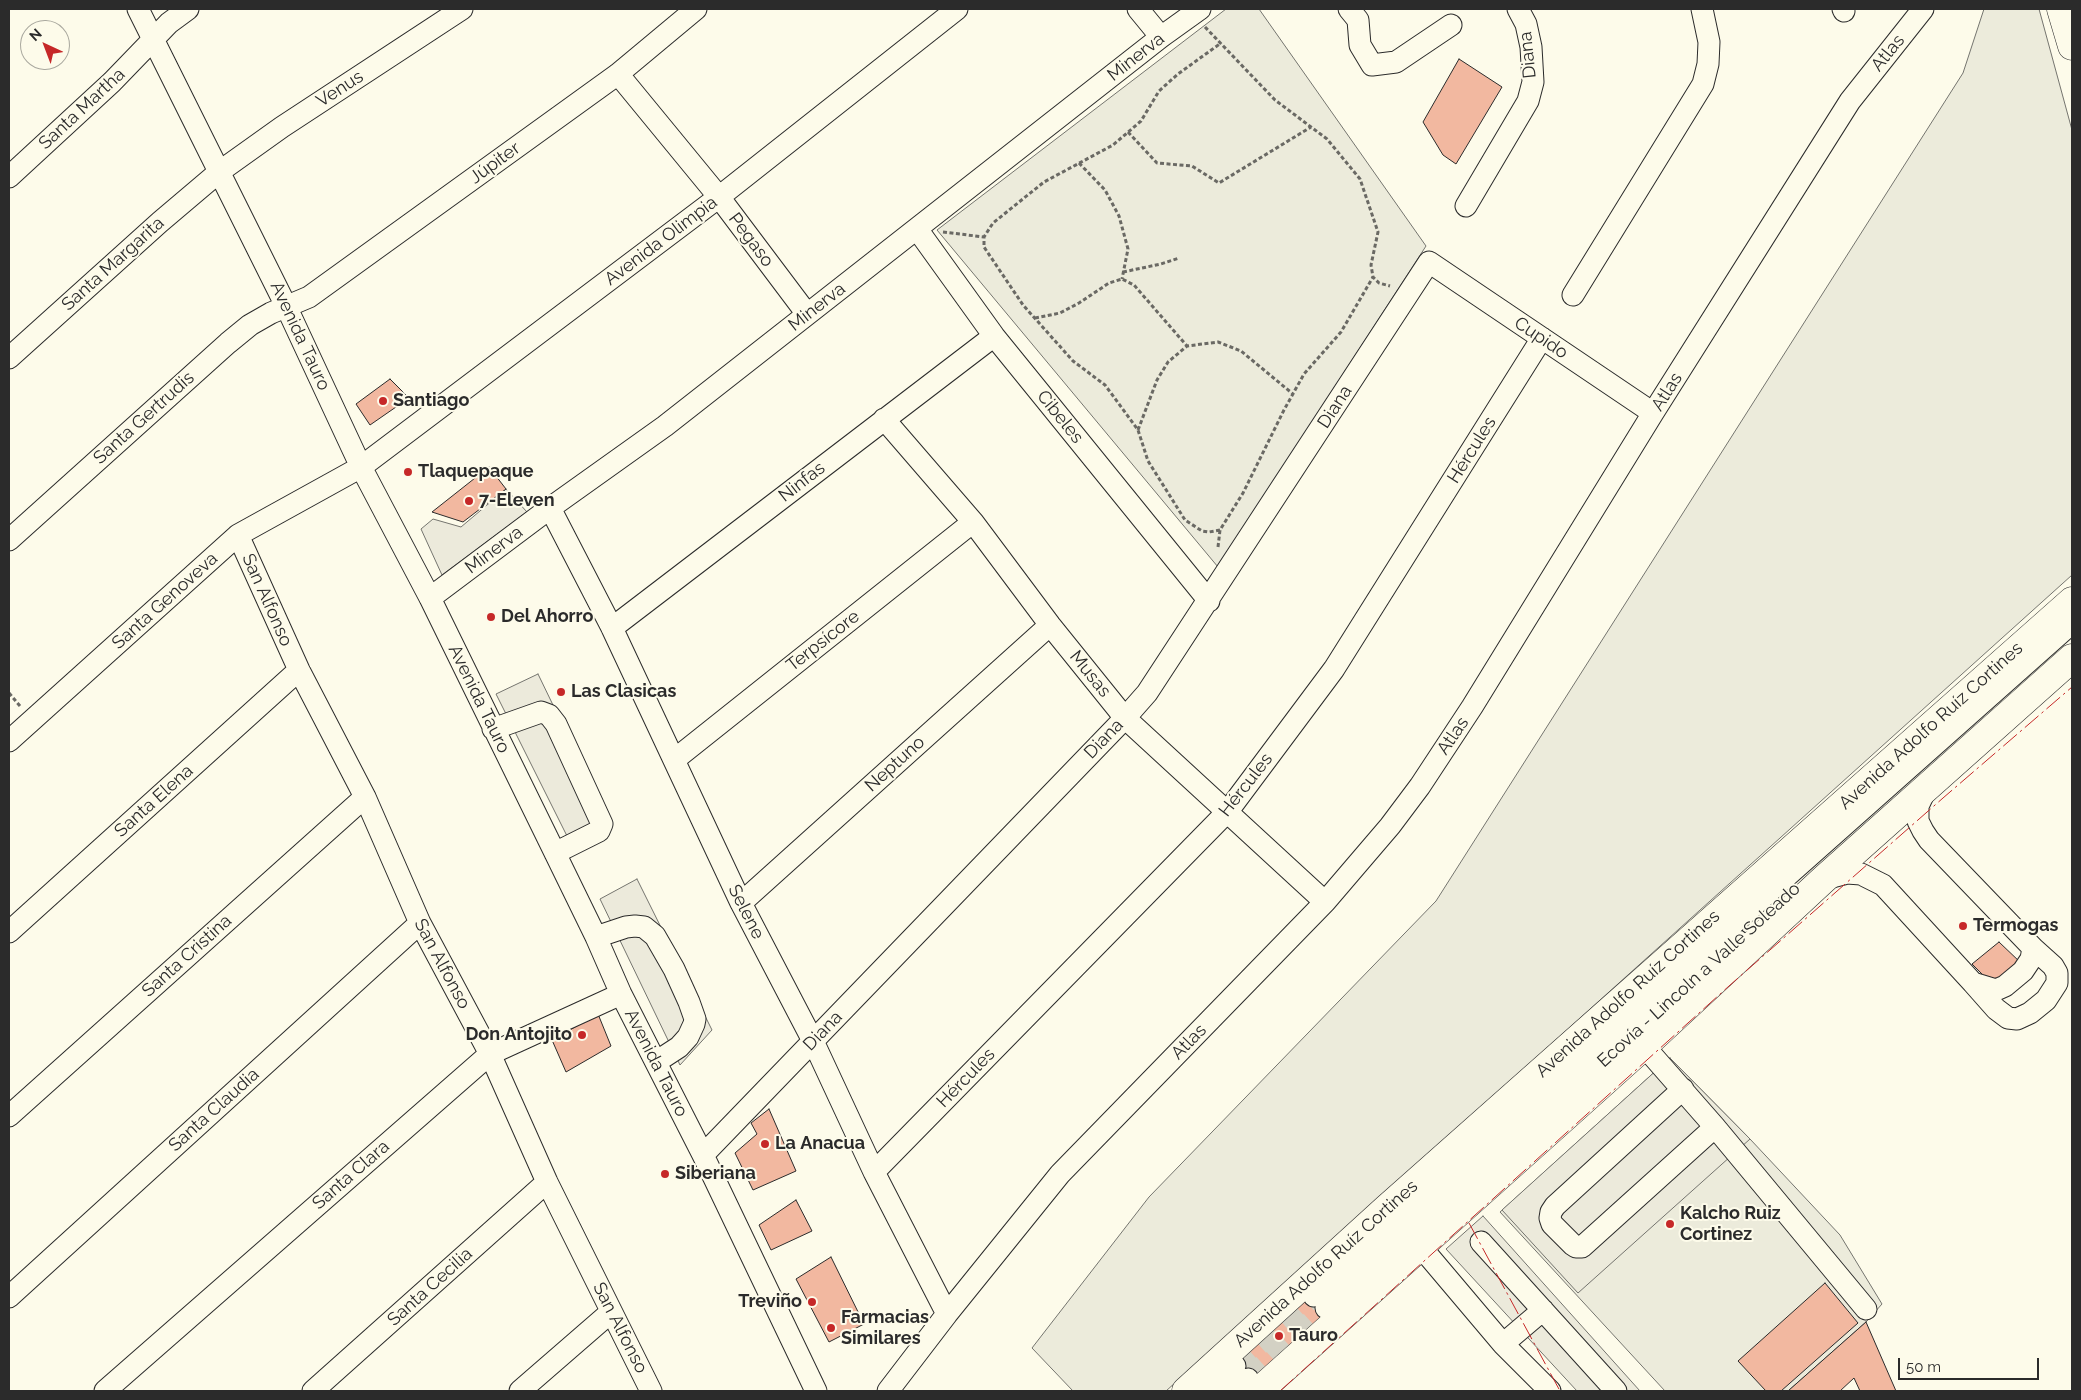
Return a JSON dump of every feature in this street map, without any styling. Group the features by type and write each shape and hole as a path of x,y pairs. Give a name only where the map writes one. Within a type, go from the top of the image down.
{"main road":[{"path":"2060,9 2072,46"},
{"name":"Avenida Adolfo Ruíz Cortines","path":"1244,1382 1404,1227 2072,601"},
{"name":"Avenida Adolfo Ruíz Cortines","path":"1186,1391 1644,1046 1824,879 2072,658"}],"street":[{"name":"Avenida Tauro","path":"138,9 286,306 361,467 430,598 596,937 621,994 703,1155 816,1391"},
{"name":"Santa Martha","path":"9,177 112,82 169,23 188,9"},
{"name":"Venus","path":"219,172 282,127 462,9"},
{"name":"Júpiter","path":"286,306 309,297 618,74 696,9"},
{"name":"Avenida Olimpia","path":"361,467 718,197 956,9"},
{"path":"1138,9 1161,37"},
{"path":"1349,9 1358,20 1360,45 1372,65 1396,62 1452,25"},
{"name":"Diana","path":"1466,206 1528,101 1533,82 1531,47 1526,24 1518,9"},
{"path":"1573,295 1702,84 1708,64 1709,42 1702,9"},
{"name":"Atlas","path":"888,1391 947,1314 1060,1174 1325,902 1390,826 1472,707 1653,413 1850,101 1923,9"},
{"name":"Minerva","path":"430,598 550,508 665,426 1194,11"},
{"name":"Pegaso","path":"618,74 718,197 807,314"},
{"name":"Santa Margarita","path":"9,358 160,222 219,172"},
{"name":"Cibeles","path":"917,229 994,336 1209,600"},
{"name":"Diana","path":"703,1155 1126,718 1147,693 1429,262"},
{"name":"Cupido","path":"1429,262 1653,413"},
{"name":"Santa Gertrudis","path":"9,540 228,343 250,326 286,306"},
{"name":"Ninfas","path":"612,628 994,336"},
{"name":"Hércules","path":"874,1172 1228,811 1334,669 1542,338"},
{"name":"Musas","path":"884,419 973,522 1050,625 1126,718 1325,902"},
{"name":"Santa Genoveva","path":"9,740 238,536 361,467"},
{"name":"Selene","path":"550,508 612,628 741,903 813,1041 874,1172 947,1314"},
{"name":"Terpsícore","path":"674,760 973,522"},
{"name":"San Alfonso","path":"238,536 299,670 365,797 420,923 490,1054 548,1182 651,1391"},
{"path":"1320,1302 2072,623"},
{"name":"Neptuno","path":"741,903 1050,625"},
{"name":"Ecovía - Lincoln a Valle Soleado","path":"1404,1227 2072,643"},
{"name":"Santa Elena","path":"9,932 299,670"},
{"path":"493,729 541,712 549,715 556,724 602,824 599,831 555,853"},
{"path":"1824,879 1847,873 1861,874 1883,885 1996,1009 2008,1018 2017,1019 2030,1013 2046,1000 2057,983 2057,973 2053,966 2033,948 1922,831 1918,821 1918,806 1927,787"},
{"name":"Santa Cristina","path":"9,1116 365,797"},
{"name":"Santa Claudia","path":"11,1289 420,923"},
{"path":"596,937 626,927 644,927 655,936 674,969 689,1002 694,1024 688,1037 679,1047 656,1062"},
{"path":"1973,983 1992,990 2000,989 2027,967 2033,948"},
{"name":"Santa Clara","path":"105,1391 490,1054 621,994"},
{"path":"1644,1046 1683,1089 1866,1309"},
{"path":"1683,1089 1555,1206 1551,1212 1552,1224 1572,1245 1582,1247 1715,1127"},
{"name":"Santa Cecilia","path":"313,1391 548,1182"},
{"path":"1404,1227 1503,1344 1550,1391"},
{"path":"1481,1242 1616,1391"},
{"path":"1503,1344 1543,1310"},
{"path":"520,1391 611,1312"},
{"path":"1207,1391 1244,1382"}],"path":[{"path":"1194,11 1221,43 1276,100 1327,140 1360,180 1378,232 1372,265 1373,278 1341,332 1304,374 1243,493 1220,530 1217,555"},
{"path":"1220,530 1202,531 1185,520 1148,461 1138,430 1105,385 1073,361 1023,305 984,247 984,237 993,223 1044,182 1113,145 1141,121 1160,92 1178,74 1221,43"},
{"path":"1128,132 1157,163 1192,166 1218,183 1311,127"},
{"path":"1079,163 1105,190 1119,216 1128,249 1122,279"},
{"path":"917,229 984,237"},
{"path":"1123,272 1179,258"},
{"path":"1373,278 1379,283 1410,292"},
{"path":"1035,318 1060,313 1109,283 1122,279 1134,285 1187,346"},
{"path":"1138,430 1157,380 1168,362 1187,346 1218,342 1241,351 1293,394"}],"shaded area":[{"path":"1226,9 1259,9 1426,246 1218,567 937,230"},
{"path":"1984,9 2039,9 2072,130 2072,575 1166,1391 1073,1391 1032,1348 1149,1197 1436,901 1963,73"},
{"path":"506,489 527,512 442,575 421,529 433,519 461,527"},
{"path":"538,674 611,825 573,848 496,694"},
{"path":"637,879 712,1030 680,1065 600,899"},
{"name":"Kalcho Ruiz Cortinez","path":"1670,1058 1750,1139 1840,1235 1882,1304 1866,1322 1788,1391 1665,1391 1500,1212"},
{"path":"1670,1058 1750,1139 1578,1293 1502,1210"},
{"path":"1483,1216 1640,1391 1577,1391 1446,1249"}],"building":[{"path":"1459,59 1502,87 1456,164 1443,155 1423,122"},
{"name":"Santiago","path":"390,379 409,398 370,425 356,404"},
{"name":"7-Eleven","path":"489,467 506,489 463,522 432,512"},
{"path":"1999,942 2021,963 1995,987 1972,964"},
{"path":"598,1014 611,1046 566,1072 552,1040"},
{"name":"La Anacua","path":"769,1109 796,1171 753,1190 735,1153 757,1134 751,1123"},
{"path":"796,1200 812,1231 771,1250 759,1225"},
{"path":"831,1257 864,1324 829,1342 796,1279"},
{"path":"1825,1283 1858,1323 1781,1391 1766,1391 1738,1361"},
{"name":"Tauro","path":"1309,1290 1329,1311 1250,1382 1231,1361"},
{"path":"1866,1322 1896,1391 1860,1391 1854,1378 1840,1391 1788,1391"}],"tunnel":[{"path":"1235,1366 1314,1296"},
{"path":"1248,1379 1326,1308"}],"power":[{"path":"1280,1391 1729,986 2072,687"},
{"path":"1469,1223 1560,1391"}],"place":[{"name":"Santiago","path":"383,401"},
{"name":"Tlaquepaque","path":"408,472"},
{"name":"7-Eleven","path":"469,501"},
{"name":"Del Ahorro","path":"491,617"},
{"name":"Las Clasicas","path":"561,692"},
{"name":"Termogas","path":"1963,926"},
{"name":"Don Antojito","path":"582,1035"},
{"name":"La Anacua","path":"765,1144"},
{"name":"Siberiana","path":"665,1174"},
{"name":"Kalcho Ruiz Cortinez","path":"1670,1224"},
{"name":"Treviño","path":"812,1302"},
{"name":"Farmacias Similares","path":"831,1328"},
{"name":"Tauro","path":"1279,1336"}]}
